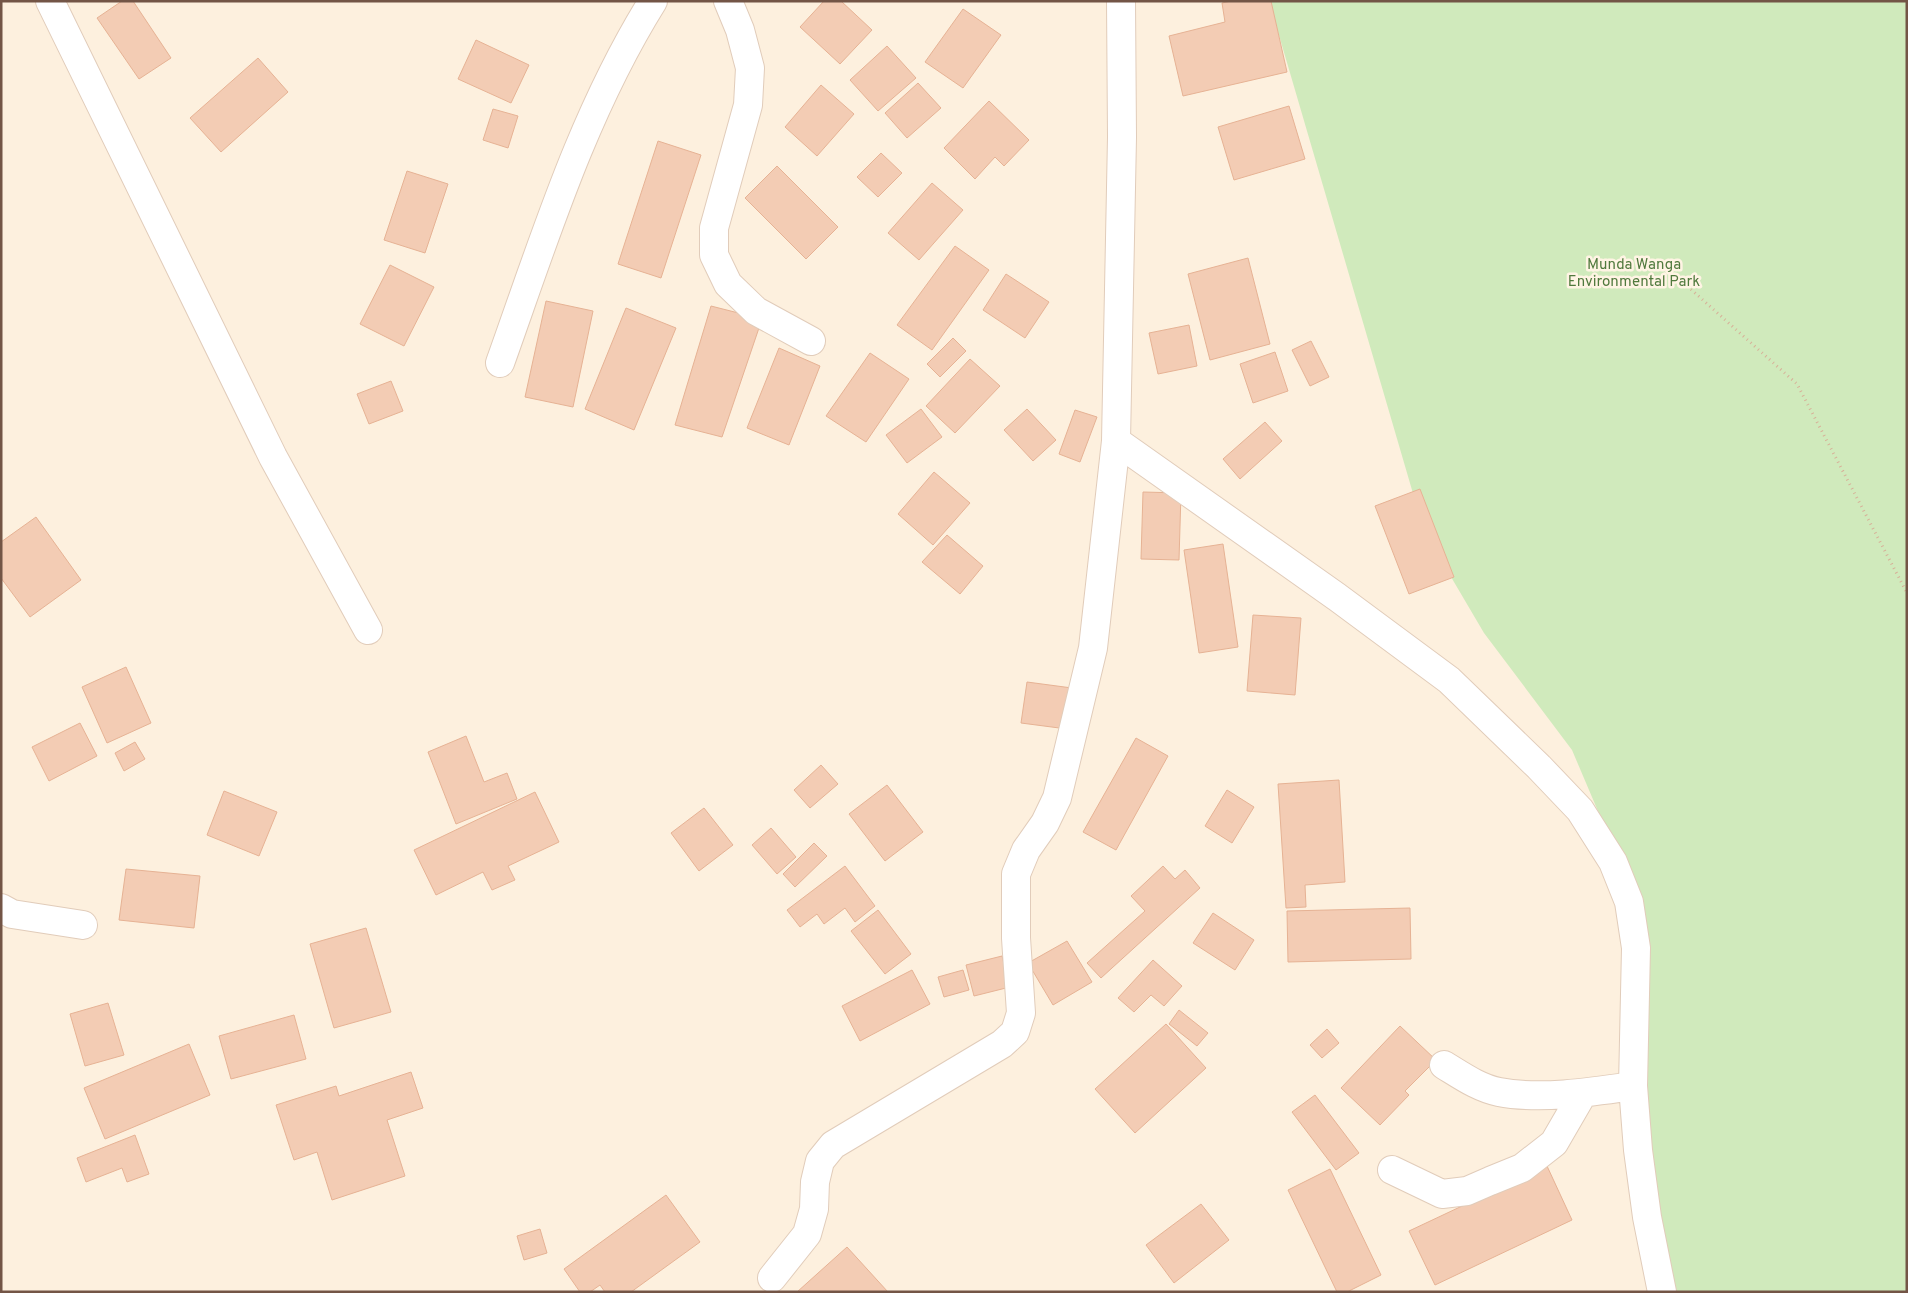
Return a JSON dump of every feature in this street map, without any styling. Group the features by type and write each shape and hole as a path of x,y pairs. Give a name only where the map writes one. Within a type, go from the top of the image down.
{"street":[{"path":"50,1 273,457 368,630"},
{"path":"500,363 560,197 598,105 632,34 653,1"},
{"path":"728,1 740,30 750,68 748,105 714,228 714,255 728,284 756,311 811,341"},
{"path":"772,1278 807,1234 814,1209 820,1161 833,1145 1002,1044 1015,1032 1021,1013 1016,938 1016,874 1026,850 1045,822 1058,798 1093,648 1116,441 1122,137 1122,1"},
{"path":"1116,441 1337,597 1449,680 1540,767 1580,810 1613,862 1629,902 1636,948 1633,1086 1638,1150 1647,1217 1662,1292"},
{"path":"1,908 12,914 83,925"},
{"path":"1444,1066 1469,1081 1499,1092 1542,1095 1583,1093 1633,1086"},
{"path":"1392,1170 1442,1194 1467,1191 1522,1168 1554,1143 1583,1093"}],"path":[{"path":"1676,276 1797,384 1907,593"}],"green space":[{"name":"Munda Wanga Environmental Park","path":"1269,1 1907,1 1907,1292 1663,1292 1637,1130 1640,910 1572,750 1484,633 1424,531"}],"building":[{"path":"122,1 133,1 171,58 139,79 97,18"},
{"path":"824,1 841,1 872,30 840,64 800,27"},
{"path":"1231,1 1271,1 1287,72 1183,96 1169,36 1225,22 1222,3"},
{"path":"963,9 1001,35 963,88 925,62"},
{"path":"476,40 529,65 511,103 458,79"},
{"path":"887,46 916,78 878,111 850,80"},
{"path":"258,58 288,92 221,152 190,118"},
{"path":"918,83 941,108 907,138 885,113"},
{"path":"821,85 854,114 817,156 785,127"},
{"path":"989,101 1029,140 1004,166 995,157 975,179 944,148"},
{"path":"1289,106 1305,159 1234,180 1218,127"},
{"path":"493,109 518,116 508,148 483,140"},
{"path":"658,141 701,155 661,278 618,264"},
{"path":"881,153 902,173 878,197 857,177"},
{"path":"777,166 838,227 806,259 745,198"},
{"path":"407,171 448,184 425,253 384,240"},
{"path":"932,183 963,210 919,260 888,233"},
{"path":"955,246 989,270 932,350 897,325"},
{"path":"1248,258 1270,344 1210,360 1188,274"},
{"path":"390,265 434,287 404,346 360,324"},
{"path":"1006,274 1049,302 1025,338 983,310"},
{"path":"546,301 593,311 573,407 525,397"},
{"path":"711,306 762,319 722,437 675,425"},
{"path":"626,308 676,328 634,430 585,409"},
{"path":"1189,325 1197,366 1158,374 1149,333"},
{"path":"953,338 966,351 940,377 927,364"},
{"path":"1311,341 1329,377 1310,386 1292,350"},
{"path":"779,348 820,366 789,445 747,428"},
{"path":"1275,352 1288,391 1253,403 1240,364"},
{"path":"870,353 909,379 866,442 826,416"},
{"path":"970,359 1000,386 955,433 926,406"},
{"path":"391,381 403,411 369,424 357,394"},
{"path":"921,409 942,437 907,463 886,435"},
{"path":"1027,409 1056,440 1033,461 1004,430"},
{"path":"1075,410 1097,417 1080,462 1059,454"},
{"path":"1265,422 1282,441 1240,479 1223,459"},
{"path":"934,472 970,503 933,545 898,514"},
{"path":"1420,489 1454,577 1409,594 1375,506"},
{"path":"1143,492 1181,493 1179,560 1141,559"},
{"path":"36,517 81,580 30,617 1,578 1,542"},
{"path":"947,535 983,566 960,594 922,562"},
{"path":"1223,544 1238,647 1199,653 1184,550"},
{"path":"1253,615 1301,618 1295,695 1247,691"},
{"path":"126,667 151,723 107,743 82,687"},
{"path":"1027,682 1072,688 1067,729 1021,723"},
{"path":"80,723 97,756 49,781 32,747"},
{"path":"466,736 484,782 507,773 517,799 456,824 428,752"},
{"path":"1136,738 1168,756 1116,850 1083,832"},
{"path":"135,742 145,759 124,771 115,753"},
{"path":"821,765 838,784 810,808 794,790"},
{"path":"1339,780 1345,882 1305,885 1306,907 1286,908 1278,784"},
{"path":"887,785 923,832 885,861 849,814"},
{"path":"1227,790 1254,807 1232,843 1205,826"},
{"path":"224,791 277,812 259,856 207,835"},
{"path":"535,792 559,842 508,866 515,880 492,890 483,872 436,895 414,850"},
{"path":"704,808 733,845 699,871 671,833"},
{"path":"771,828 796,857 777,874 752,845"},
{"path":"814,843 827,856 795,887 783,874"},
{"path":"845,866 875,906 855,922 845,908 824,924 817,914 800,927 787,910"},
{"path":"1163,866 1175,879 1185,870 1200,888 1101,978 1087,963 1145,911 1131,896"},
{"path":"126,869 200,876 194,928 119,920"},
{"path":"1410,908 1411,959 1288,962 1287,911"},
{"path":"878,910 911,954 885,974 851,931"},
{"path":"1213,913 1254,940 1235,970 1193,943"},
{"path":"366,928 391,1012 334,1028 310,944"},
{"path":"1067,941 1092,982 1053,1005 1028,963"},
{"path":"1002,956 1010,987 974,996 966,965"},
{"path":"1153,960 1182,986 1164,1006 1151,995 1134,1012 1118,998"},
{"path":"912,970 930,1004 860,1041 842,1006"},
{"path":"963,970 969,990 944,997 938,977"},
{"path":"108,1003 124,1055 85,1066 70,1014"},
{"path":"1179,1010 1208,1033 1197,1046 1169,1024"},
{"path":"294,1015 306,1059 231,1079 219,1036"},
{"path":"1166,1024 1206,1068 1135,1133 1095,1089"},
{"path":"1400,1026 1436,1060 1405,1091 1409,1095 1380,1125 1341,1088"},
{"path":"1327,1029 1339,1043 1322,1058 1310,1045"},
{"path":"189,1044 210,1095 105,1139 84,1088"},
{"path":"411,1072 423,1108 387,1120 405,1176 332,1200 317,1152 294,1160 276,1105 336,1086 339,1096"},
{"path":"1315,1095 1359,1153 1336,1170 1292,1112"},
{"path":"135,1135 149,1174 127,1182 122,1168 86,1182 77,1158"},
{"path":"1547,1166 1572,1220 1435,1285 1409,1231"},
{"path":"1330,1169 1381,1275 1347,1292 1337,1292 1288,1190"},
{"path":"666,1195 700,1242 631,1292 605,1292 600,1285 590,1292 580,1292 564,1269"},
{"path":"1201,1204 1229,1240 1174,1283 1146,1245"},
{"path":"540,1229 547,1253 524,1260 517,1236"},
{"path":"847,1247 888,1292 797,1292"}]}
